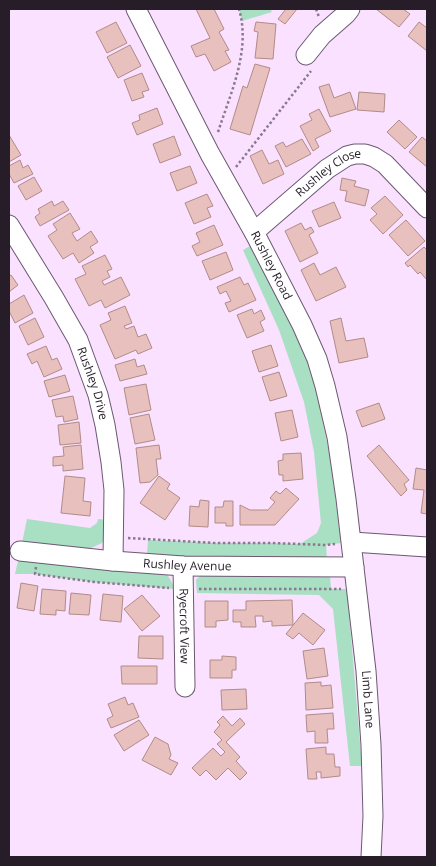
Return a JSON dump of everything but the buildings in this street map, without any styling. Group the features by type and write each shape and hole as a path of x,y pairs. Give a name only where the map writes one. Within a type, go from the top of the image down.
{"street":[{"name":"Rushley Road","path":"136,9 224,182 254,232 302,325 317,359 336,437 352,542"},
{"path":"310,61 322,35 350,9"},
{"name":"Rushley Close","path":"254,232 327,169 347,156 355,154 365,154 374,157 384,164 427,208"},
{"name":"Rushley Drive","path":"9,225 78,340 98,395 105,425 114,490 112,561"},
{"path":"352,542 427,547"},
{"name":"Limb Lane","path":"352,542 366,671 373,816 371,857"},
{"name":"Rushley Avenue","path":"20,552 183,566 354,567"},
{"name":"Ryecroft View","path":"183,566 185,687"}],"path":[{"path":"210,154 237,76 243,45 242,21 239,9"},
{"path":"224,182 310,61"},
{"path":"113,537 214,543 326,545 352,542"}],"green space":[{"path":"239,9 270,9 272,12 242,21"},
{"path":"250,246 304,349 318,397 331,462 341,543 326,545 327,559 205,559 147,555 148,540 300,544 317,533 321,523 314,452 304,402 279,330 243,250"},
{"path":"27,519 90,528 97,523 98,519 107,520 105,537 102,543 89,549 21,548"},
{"path":"19,557 166,573 175,589 94,582 35,574 15,574"},
{"path":"202,574 330,576 331,589 347,589 362,766 350,766 333,609 319,595 197,593 196,580"}]}
